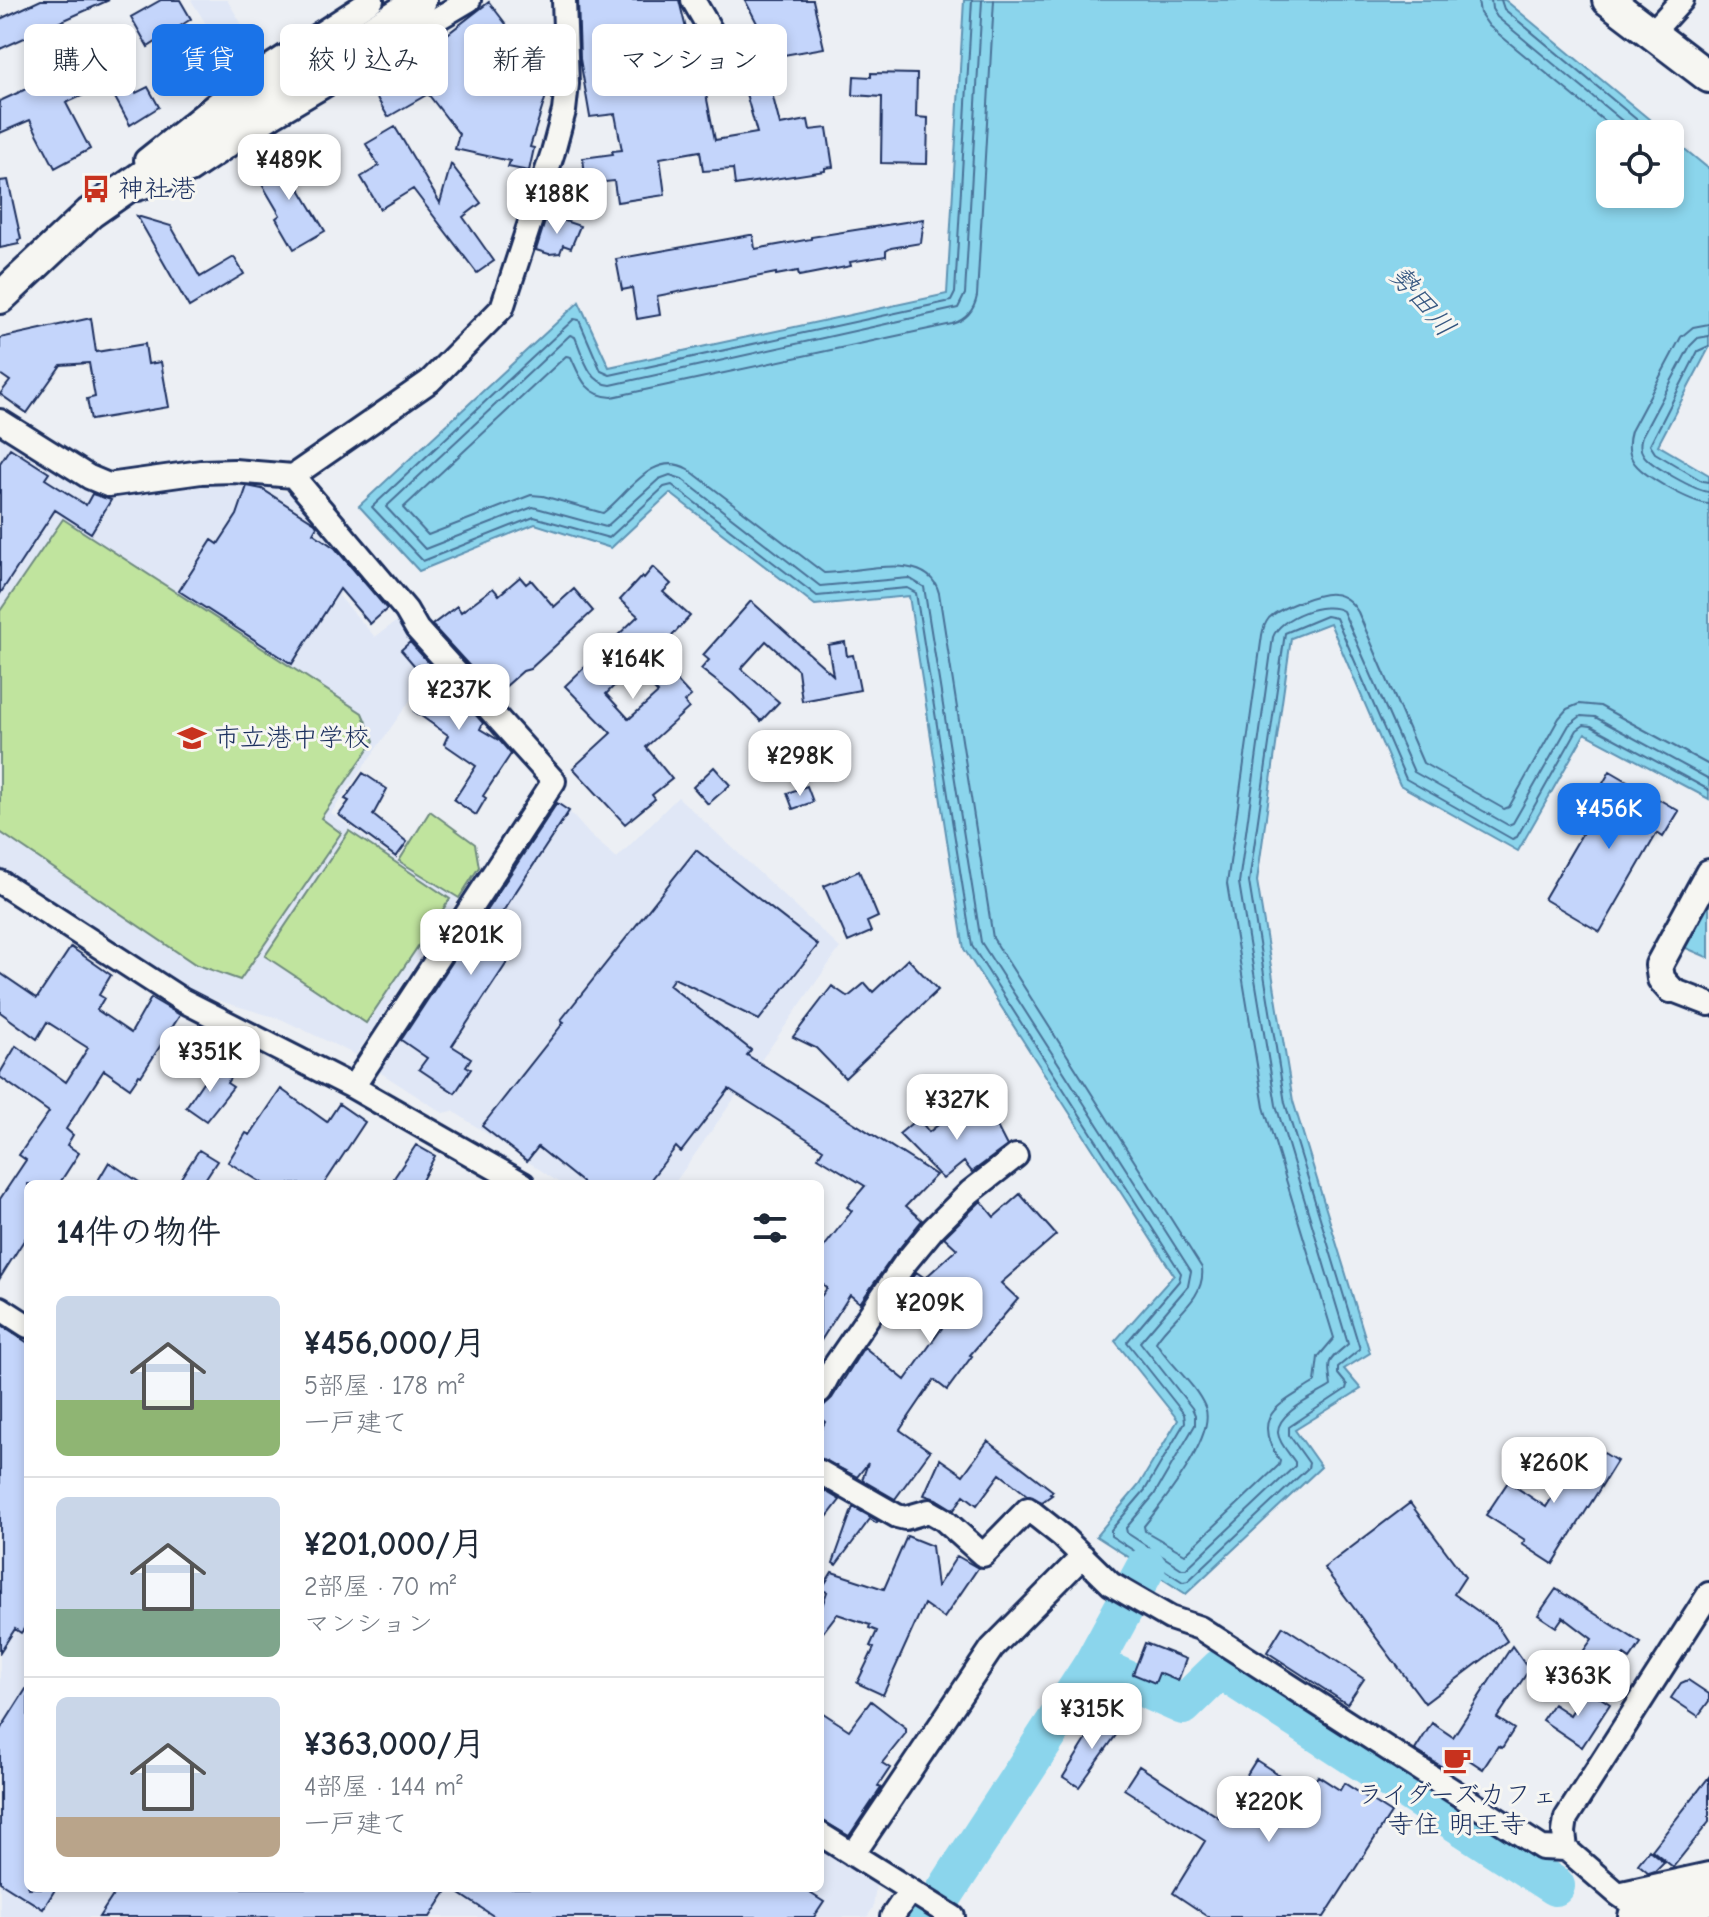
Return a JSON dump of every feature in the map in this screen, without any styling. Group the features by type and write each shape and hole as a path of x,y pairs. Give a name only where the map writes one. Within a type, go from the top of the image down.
{"highway":[{"path":"1638,1911 1709,1896"}],"main road":[{"path":"1608,0 1709,77"},
{"path":"0,298 100,206 419,2"}],"street":[{"path":"100,206 157,150 235,89 372,0"},
{"path":"100,206 190,171 273,116 469,0"},
{"path":"0,421 89,477 108,485 201,472 234,471 293,476 430,381 502,308 564,111 567,84 564,0"},
{"path":"693,0 707,24"},
{"path":"1651,34 1682,0"},
{"path":"293,476 406,610 417,629 554,781 353,1087"},
{"path":"1709,873 1659,965 1661,979 1670,989 1709,1004"},
{"path":"0,882 182,1000 353,1087 516,1180"},
{"path":"824,1377 933,1229 970,1192 1016,1156"},
{"path":"0,1308 24,1323"},
{"path":"824,1474 897,1516 905,1518 929,1511 943,1519 983,1555 1028,1509 1062,1536 1111,1584 1170,1618 1200,1628 1542,1848 1566,1849 1638,1911 1709,1874"},
{"path":"853,1855 992,1648 1083,1556"},
{"path":"1566,1849 1566,1818 1709,1594"},
{"path":"824,1837 953,1917"},
{"path":"892,1917 909,1892"}],"shaded area":[{"path":"191,0 227,0 242,24 206,24"},
{"name":"市立港中学校","path":"0,433 85,485 156,487 220,482 266,486 297,495 361,571 339,596 375,637 401,618 437,662 331,813 459,898 356,1055 281,1019 192,993 0,870"},
{"path":"553,793 590,835 617,858 678,797 840,948 677,1180 555,1180 453,1111 443,1113 381,1073 378,1062"},
{"path":"0,1314 24,1330 24,1892 824,1892 824,1852 876,1885 873,1908 867,1917 0,1917"}],"green space":[{"path":"63,519 362,713 374,741 321,818 341,833 240,980 195,964 0,832 0,611"},
{"path":"430,811 475,844 479,867 459,898 399,861"},
{"path":"349,831 450,899 366,1023 265,956"}],"water":[{"name":"勢田川","path":"964,0 1505,0 1650,120 1596,120 1596,208 1684,208 1684,148 1709,169 1709,348 1658,445 1709,475 1709,799 1585,733 1518,851 1400,785 1330,623 1291,638 1257,881 1293,1101 1370,1353 1344,1369 1361,1389 1295,1430 1321,1467 1186,1594 1096,1536 1139,1485 1178,1420 1115,1341 1174,1275 964,949 909,596 815,605 670,493 611,548 535,524 419,571 359,506 579,302 609,367 947,294"},
{"path":"1709,892 1709,958 1679,945"}],"building":[{"path":"41,0 109,0 56,24 24,24 24,38 0,49 0,19"},
{"path":"161,0 180,0 191,19 183,24 152,24 152,44 148,47 131,17"},
{"path":"578,0 679,0 685,24 592,24 592,96 706,96 715,140 757,133 747,96 773,96 780,125 808,120 810,130 827,128 833,167 825,168 825,171 735,185 733,169 703,171 700,151 660,158 665,195 617,202 614,181 586,184 583,158 622,150 615,114 590,117 580,59"},
{"path":"745,0 813,0 824,48 787,54 787,24 757,24"},
{"path":"489,2 506,24 464,24 464,96 546,96 530,147 534,148 529,171 508,167 510,161 455,149 459,134 430,96 448,96 448,34"},
{"path":"871,73 917,74 916,117 928,118 927,164 881,163 882,97 853,95 854,76 871,77"},
{"path":"148,87 159,107 130,125 114,96 136,96"},
{"path":"24,90 24,96 81,96 66,103 90,149 55,168 30,120 0,133 0,101"},
{"path":"376,96 425,96 388,117"},
{"path":"395,127 440,203 451,164 481,203 463,217 494,261 477,273 413,189 380,209 361,177 379,166 366,144"},
{"path":"279,154 325,231 294,249 276,218 280,215 253,169"},
{"path":"8,180 21,239 18,240 19,244 0,248 0,181"},
{"path":"547,215 580,226 571,248 563,245 560,253 549,254 536,250"},
{"path":"137,216 171,226 200,277 234,257 244,274 189,307"},
{"path":"924,219 921,243 891,248 886,251 886,256 799,276 798,271 776,273 657,296 660,315 637,319 632,288 622,290 616,259 750,235 753,235 755,249"},
{"path":"91,318 96,352 145,344 148,364 161,362 169,407 91,420 87,399 95,397 89,363 61,365 27,413 0,394 10,381 0,374 0,338"},
{"path":"10,448 49,473 45,479 86,505 92,494 111,500 91,533 55,510 0,594 0,463"},
{"path":"247,486 262,489 315,523 317,526 313,533 335,548 387,609 370,624 340,589 292,664 179,591 212,540 218,544 237,515"},
{"path":"653,567 671,584 663,592 690,616 654,656 691,696 684,702 689,708 646,747 672,779 652,795 655,799 625,824 573,768 611,733 565,686 638,616 620,600 642,576 644,578","holes":["633,667 658,693 629,719 606,694"]},
{"path":"520,577 526,584 531,580 554,607 574,589 593,611 530,669 523,671 496,695 432,625 457,606 461,612 493,588 499,595"},
{"path":"751,601 833,675 828,645 845,642 847,656 853,655 860,690 802,701 798,670 766,641 741,669 779,702 761,721 701,669 709,660 703,655"},
{"path":"410,642 483,723 480,729 500,741 511,754 483,796 486,798 476,815 454,800 476,766 444,744 448,735 414,711 418,704 415,697 427,680 401,650"},
{"path":"714,767 730,785 708,804 693,787"},
{"path":"1610,771 1679,811 1663,837 1657,833 1600,932 1544,899 1600,803 1594,799"},
{"path":"363,773 387,789 373,815 407,842 396,857 339,815 349,801 345,799"},
{"path":"807,786 813,802 793,809 787,793"},
{"path":"557,803 569,811 490,931 516,949 452,1046 471,1058 466,1066 471,1069 455,1093 419,1069 427,1058 401,1040"},
{"path":"696,850 818,945 759,1020 674,978 669,985 751,1050 747,1055 936,1175 906,1206 922,1220 860,1303 850,1295 824,1336 824,1292 827,1288 824,1285 824,1247 852,1211 847,1207 865,1186 818,1157 823,1149 729,1089 681,1152 676,1147 650,1180 579,1180 538,1147 527,1161 482,1126 564,1022 561,1020"},
{"path":"859,871 878,917 867,922 871,932 848,942 824,886"},
{"path":"71,947 111,975 99,995 104,998 97,1010 131,1033 151,998 180,1015 130,1088 104,1070 66,1129 73,1135 67,1145 79,1153 62,1180 24,1180 24,1240 0,1278 0,1199 26,1160 19,1155 49,1112 0,1077 0,1073 16,1046 66,1082 88,1048 47,1022 37,1039 0,1012 0,973 37,998"},
{"path":"908,959 938,990 845,1078 816,1048 793,1037 832,986 848,997 865,983 873,992"},
{"path":"213,1067 230,1078 227,1083 233,1087 206,1121 186,1107"},
{"path":"281,1089 327,1122 339,1104 365,1122 327,1180 257,1180 228,1162 246,1133 250,1135"},
{"path":"986,1105 1007,1146 972,1172 964,1162 943,1179 899,1134 918,1118 929,1132 947,1118 951,1123"},
{"path":"416,1145 435,1156 422,1180 394,1178"},
{"path":"199,1150 217,1161 205,1180 180,1180"},
{"path":"109,1162 136,1180 98,1180"},
{"path":"1020,1194 1056,1235 1001,1283 1018,1299 970,1355 947,1390 934,1380 900,1430 930,1451 895,1499 862,1480 868,1463 857,1477 824,1460 824,1405 832,1398 864,1347 905,1380 942,1328 899,1297 916,1272 925,1278 957,1249 944,1237 981,1201 994,1217"},
{"path":"0,1325 24,1340 24,1629 21,1633 15,1629 0,1652"},
{"path":"988,1441 1053,1491 1052,1495 1042,1502 1027,1495 1000,1474 977,1505 964,1495 954,1510 924,1495 940,1459 963,1475"},
{"path":"1586,1442 1617,1461 1553,1564 1522,1544 1525,1540 1486,1515 1508,1482 1546,1507"},
{"path":"824,1490 840,1500 824,1521"},
{"path":"1410,1503 1465,1577 1454,1594 1496,1624 1507,1641 1425,1703 1324,1568"},
{"path":"853,1507 878,1521 876,1523 870,1519 836,1565 833,1563"},
{"path":"907,1536 932,1546 937,1587 957,1556 978,1568 944,1618 924,1604 883,1695 857,1683 874,1648 870,1646 877,1631 869,1628 870,1625 837,1614 824,1631 827,1592 824,1585 832,1572 884,1589"},
{"path":"1556,1589 1641,1643 1630,1659 1624,1655 1612,1673 1582,1653 1592,1639 1563,1617 1556,1627 1538,1615"},
{"path":"1283,1626 1364,1679 1347,1704 1267,1652"},
{"path":"1145,1643 1186,1659 1178,1681 1159,1673 1155,1683 1133,1674"},
{"path":"1512,1646 1529,1670 1497,1718 1514,1729 1483,1769 1463,1756 1452,1773 1415,1750 1432,1723 1453,1737"},
{"path":"1688,1680 1709,1694 1709,1701 1698,1716 1671,1698 1681,1683"},
{"path":"1587,1689 1610,1704 1582,1747 1542,1720 1553,1704 1570,1715"},
{"path":"24,1692 24,1892 54,1892 43,1909 0,1882 0,1730"},
{"path":"871,1701 906,1728 906,1733 882,1763 890,1768 878,1786 881,1788 849,1836 824,1821 824,1714 849,1730"},
{"path":"1101,1716 1121,1728 1079,1787 1063,1777"},
{"path":"1256,1760 1307,1793 1318,1776 1340,1790 1344,1783 1391,1813 1324,1917 1209,1917 1173,1893 1205,1841 1124,1789 1139,1766 1220,1818"},
{"path":"1709,1777 1709,1822 1673,1867 1652,1850"},
{"path":"1649,1850 1664,1862 1649,1873 1638,1864"},
{"path":"115,1892 446,1892 430,1917 99,1917"},
{"path":"457,1892 808,1892 824,1902 814,1917 495,1917"}],"waterway":[{"path":"1146,1567 1093,1665 1183,1705 1220,1669 1555,1886"},
{"path":"929,1917 1093,1665"}],"place":[{"name":"神社港","path":"96,189"},
{"name":"市立港中学校","path":"192,738"},
{"name":"ライダーズカフェ 寺住 明王寺","path":"1457,1760"}]}
